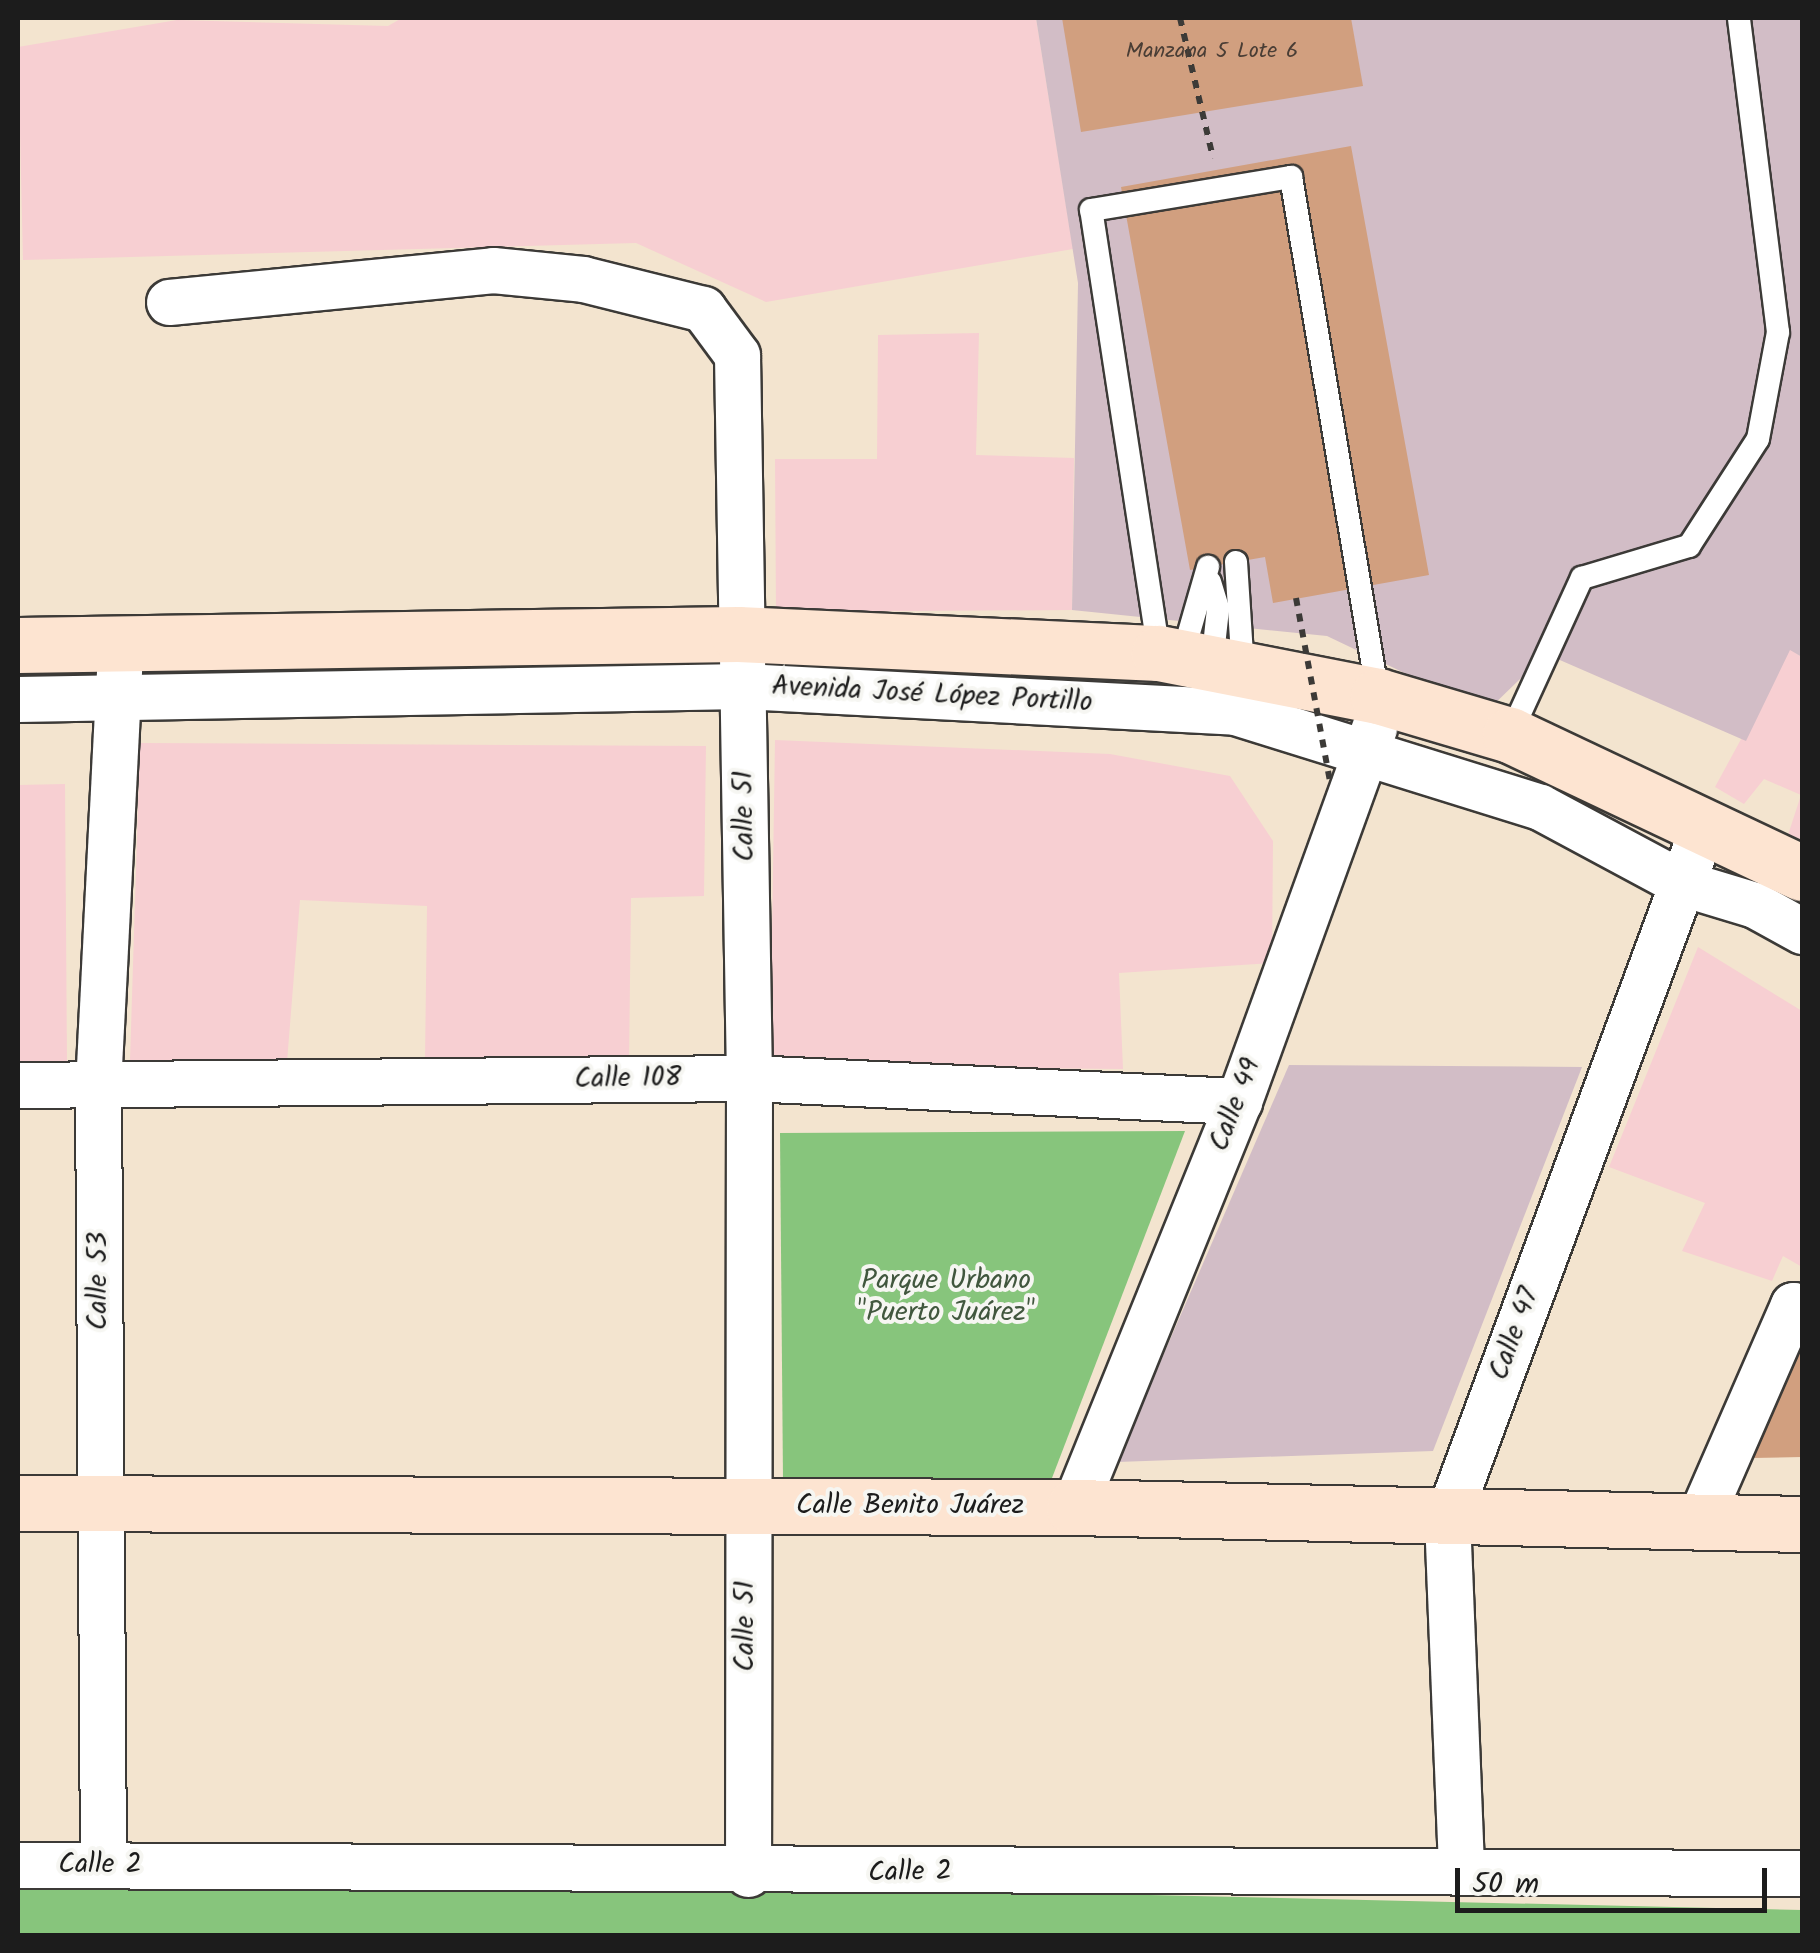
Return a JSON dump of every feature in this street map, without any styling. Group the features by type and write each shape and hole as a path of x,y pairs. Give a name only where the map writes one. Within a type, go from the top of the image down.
{"street":[{"name":"Calle 51","path":"168,302 493,270 583,279 703,310 737,355 750,1078 745,1505 748,1874"},
{"name":"Avenida José López Portillo","path":"18,645 119,643 741,660 1199,661 1378,696 1510,735 1802,872"},
{"name":"Calle 53","path":"103,1864 98,1086 119,643"},
{"name":"Avenida José López Portillo","path":"18,698 119,698 741,660 1235,712 1540,807 1682,883 1755,905 1802,932"},
{"name":"Calle 49","path":"1074,1507 1239,1101 1370,757 1378,696"},
{"name":"Calle 47","path":"1461,1866 1447,1519 1704,824"},
{"name":"Calle 108","path":"18,1085 750,1078 1239,1101"},
{"path":"1697,1525 1793,1306 1802,1312"},
{"name":"Calle Benito Juárez","path":"18,1503 1074,1507 1697,1525 1802,1524"},
{"name":"Calle 2","path":"18,1865 748,1874 1461,1866 1802,1874"}],"lane":[{"path":"1510,735 1582,578 1689,546 1758,439 1778,332 1739,18"},
{"path":"1199,661 1091,210 1290,176 1378,696"},
{"path":"1199,661 1236,562"},
{"path":"1199,661 1218,609 1209,574"}],"path":[{"path":"1180,18 1219,188"},
{"path":"1296,598 1331,786"}],"shaded area":[{"path":"402,18 1036,18 1073,249 766,302 636,243 23,260 18,47 177,20 388,26"},
{"path":"1036,18 1802,18 1802,657 1790,650 1746,741 1546,654 1486,712 1327,636 1072,610 1078,283"},
{"path":"979,333 976,455 1074,458 1072,610 776,612 775,459 877,459 878,335"},
{"path":"1790,649 1802,657 1802,844 1788,835 1801,795 1764,779 1744,804 1715,787"},
{"path":"775,740 1110,754 1230,776 1273,841 1272,963 1119,973 1123,1069 770,1066"},
{"path":"140,743 706,746 704,896 631,898 629,1064 425,1060 427,906 300,900 287,1062 130,1060"},
{"path":"65,784 67,1063 18,1063 18,785"},
{"path":"1698,947 1802,1011 1802,1267 1783,1256 1772,1281 1682,1251 1705,1203 1609,1167"},
{"path":"1289,1065 1582,1067 1433,1451 1117,1462"}],"green space":[{"name":"Parque Urbano \"Puerto Juárez\"","path":"1185,1131 1052,1478 783,1480 780,1133"},
{"path":"18,1869 1802,1910 1802,1936 18,1936"}],"building":[{"path":"1062,18 1351,18 1363,86 1081,132"},
{"path":"1351,146 1429,575 1273,603 1265,557 1190,570 1121,187"},
{"path":"1802,1327 1802,1457 1752,1458"}]}
